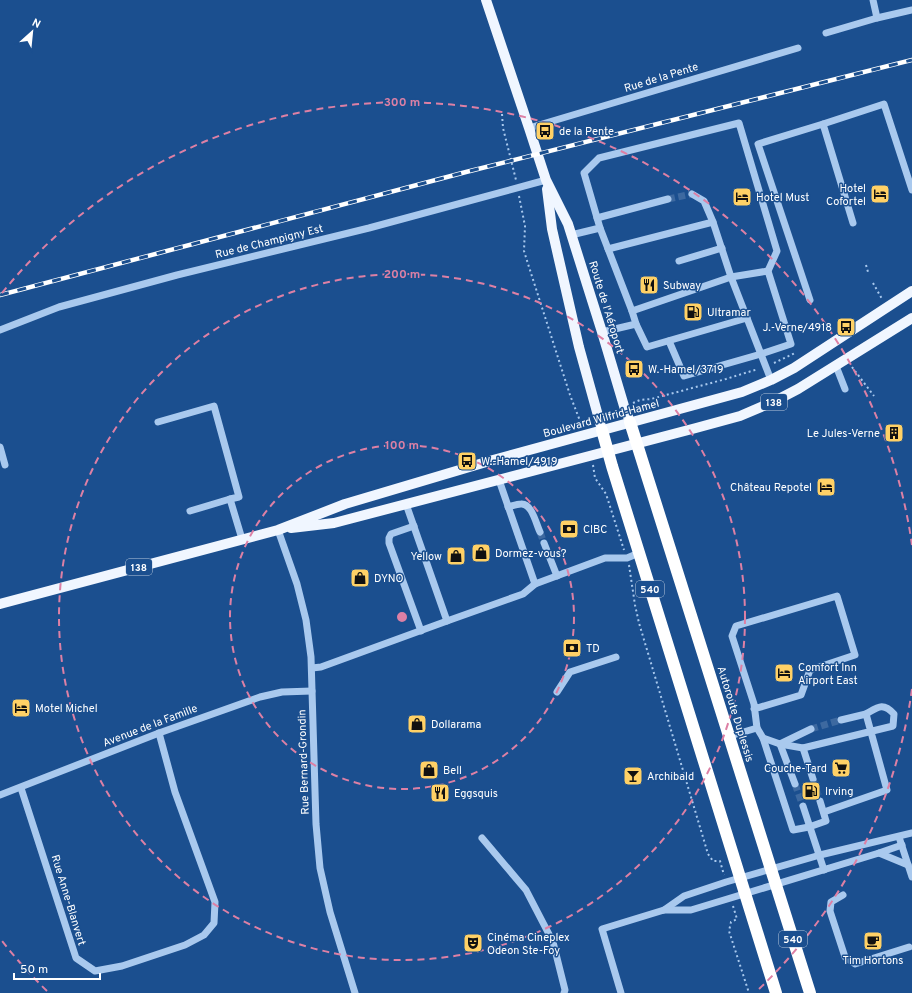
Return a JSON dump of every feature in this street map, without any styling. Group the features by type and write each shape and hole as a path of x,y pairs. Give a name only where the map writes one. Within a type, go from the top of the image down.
{"highway":[{"name":"Route de l'Aéroport","path":"630,422 637,444"},
{"name":"Route de l'Aéroport","path":"602,430 608,452"},
{"name":"Autoroute Duplessis","path":"637,444 810,993"},
{"name":"540","path":"608,452 776,993"}],"main road":[{"name":"Route de l'Aéroport","path":"486,0 530,128 546,180 568,224 630,422"},
{"name":"Route de l'Aéroport","path":"546,180 552,228 557,251 579,347 602,430"},
{"name":"Boulevard Wilfrid-Hamel","path":"278,530 345,504 501,458 742,392 771,380 806,361 912,291"},
{"name":"Boulevard Wilfrid-Hamel","path":"0,604 278,530 334,523 740,416 798,389 912,318"}],"street":[{"path":"873,0 877,18"},
{"path":"826,33 877,18 912,10"},
{"name":"Rue de la Pente","path":"530,128 798,48"},
{"path":"810,300 758,144 884,104 912,190"},
{"path":"669,341 684,376 791,344 768,271 777,251 739,123 599,158 584,172 600,228 636,324 647,347 747,318"},
{"path":"823,124 853,223"},
{"name":"Rue de Champigny Est","path":"0,330 59,307 177,275 369,228 546,180"},
{"path":"692,194 704,201 713,222 731,277 771,380"},
{"path":"597,218 668,199"},
{"path":"608,249 713,222"},
{"path":"572,236 600,228"},
{"path":"679,261 722,248"},
{"path":"632,311 731,277 768,271"},
{"path":"602,332 636,324"},
{"path":"836,366 846,389"},
{"path":"158,422 214,406 239,497 190,511"},
{"path":"0,447 5,465"},
{"path":"499,480 535,584"},
{"path":"230,499 242,539"},
{"path":"508,507 522,503 530,508 540,532"},
{"path":"406,504 447,621"},
{"path":"414,526 391,534 389,543 421,631"},
{"name":"Rue Bernard-Grondin","path":"278,530 303,602 309,638 312,668 316,824 320,868 330,912 354,993"},
{"path":"544,543 557,576"},
{"path":"312,668 321,667 523,594 535,584 605,558 626,558 639,553"},
{"path":"754,709 801,695 810,670 855,656 837,596 736,626 732,636 754,704 754,709 756,728 763,738 793,830 810,827 826,821 820,801"},
{"path":"557,692 570,672 616,656"},
{"name":"Avenue de la Famille","path":"0,795 22,788 159,733 260,697 282,692 312,691"},
{"path":"763,738 780,744 803,748 893,726 894,714 889,708 881,706 866,714 841,720"},
{"path":"824,812 887,790 866,714"},
{"path":"730,736 756,728"},
{"path":"780,744 811,729"},
{"name":"Rue Anne-Blanvert","path":"22,788 76,958 95,970 122,966 185,945 204,935 214,923 215,902 175,792 159,733"},
{"path":"780,744 795,784"},
{"path":"803,748 813,779"},
{"path":"803,806 824,870"},
{"path":"664,910 684,896 740,878 820,855 912,833"},
{"path":"899,836 912,877"},
{"path":"482,838 526,890 553,942 564,993"},
{"path":"621,993 602,929 664,910 691,910 902,846"},
{"path":"879,853 908,865"},
{"path":"843,895 831,902 830,911 845,957 855,964 909,947"}],"path":[{"path":"502,114 503,128 512,160 525,226 524,251 570,395 580,418 597,414"},
{"path":"866,265 868,272"},
{"path":"872,282 884,302"},
{"path":"846,359 874,396"},
{"path":"624,406 640,400"},
{"path":"595,473 595,478 606,494 624,549"},
{"path":"630,569 632,592 639,623 709,857 714,862 720,862 723,871"},
{"path":"734,910 737,919 731,922 730,931 749,993"}],"tunnel":[{"path":"668,199 692,194"},
{"path":"540,532 544,543"},
{"path":"811,729 841,720"},
{"path":"813,779 820,801"},
{"path":"795,784 803,806"}],"railway":[{"path":"0,295 466,172 912,60"}],"place":[{"name":"de la Pente","path":"545,131"},
{"name":"Hotel Cofortel","path":"880,194"},
{"name":"Hotel Must","path":"742,197"},
{"name":"Subway","path":"649,285"},
{"name":"Ultramar","path":"693,312"},
{"name":"J.-Verne/4918","path":"846,327"},
{"name":"W.-Hamel/3719","path":"634,369"},
{"name":"Le Jules-Verne","path":"894,433"},
{"name":"W.-Hamel/4919","path":"467,461"},
{"name":"Château Repotel","path":"826,487"},
{"name":"CIBC","path":"569,529"},
{"name":"Dormez-vous?","path":"481,553"},
{"name":"Yellow","path":"456,556"},
{"name":"DYNO","path":"360,578"},
{"name":"TD","path":"572,648"},
{"name":"Comfort Inn Airport East","path":"784,673"},
{"name":"Motel Michel","path":"21,708"},
{"name":"Dollarama","path":"417,724"},
{"name":"Couche-Tard","path":"841,768"},
{"name":"Bell","path":"429,770"},
{"name":"Archibald","path":"633,776"},
{"name":"Irving","path":"811,791"},
{"name":"Eggsquis","path":"440,793"},
{"name":"Tim Hortons","path":"873,941"},
{"name":"Cinéma Cineplex Odeon Ste-Foy","path":"473,943"}]}
